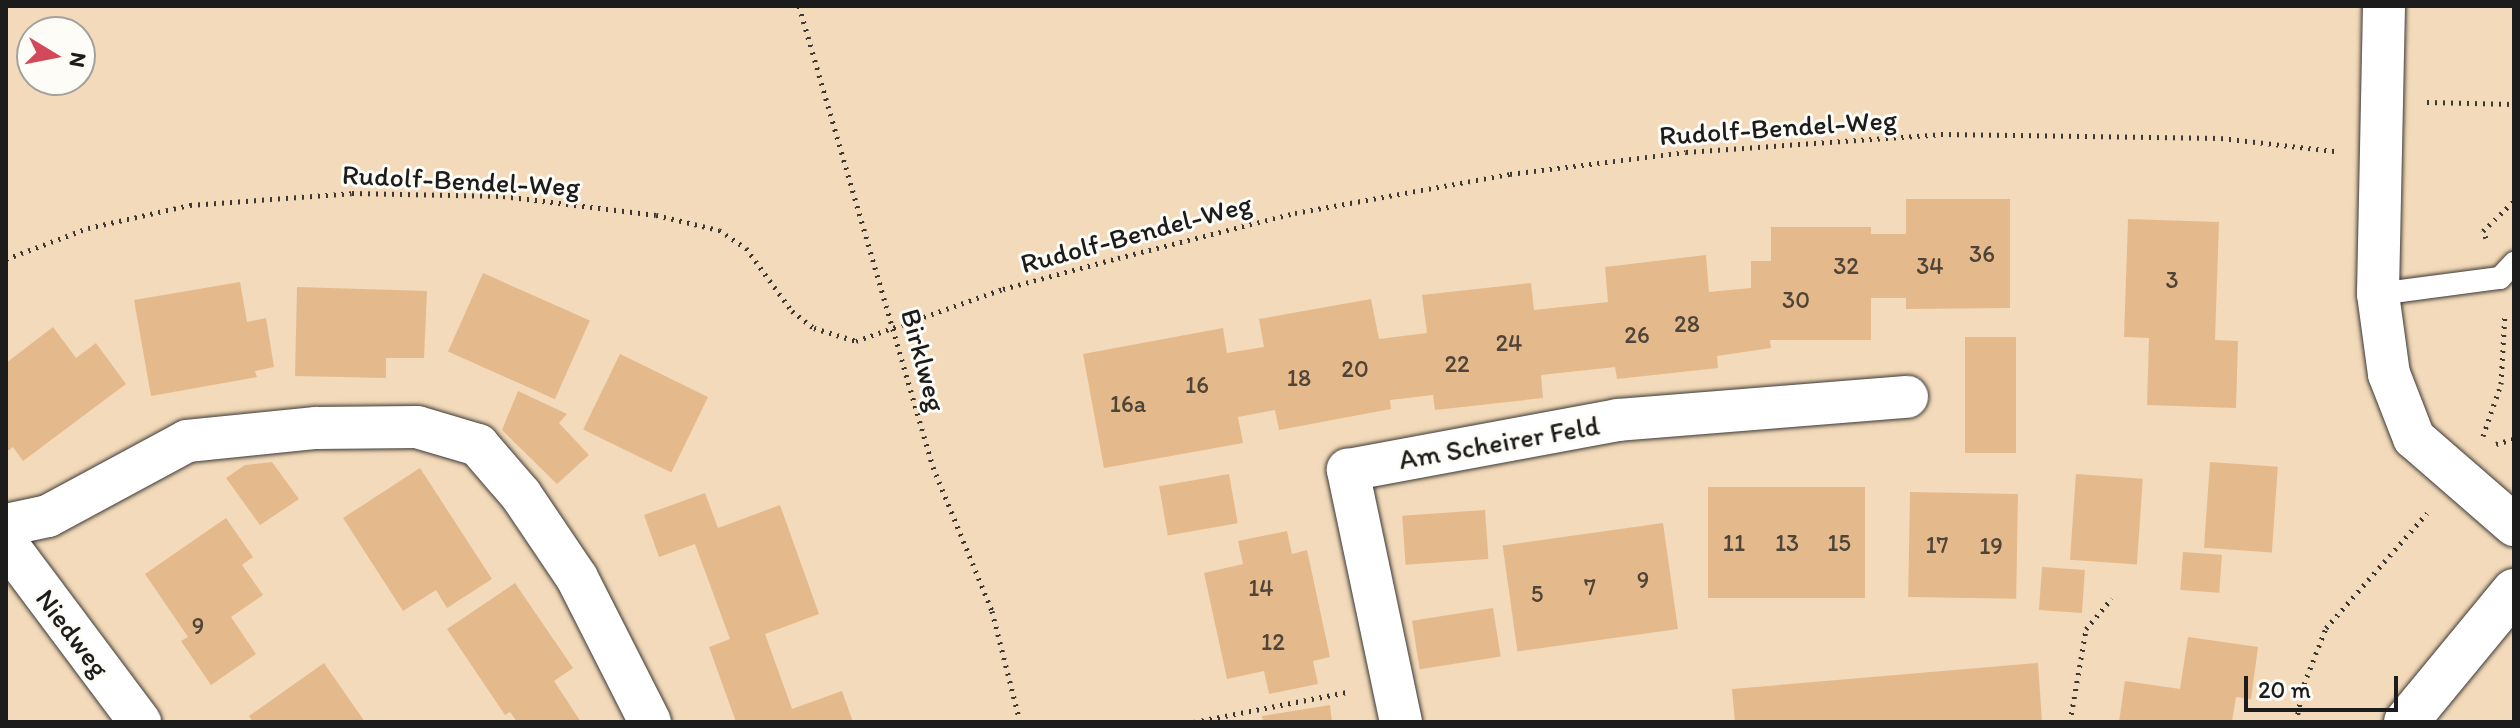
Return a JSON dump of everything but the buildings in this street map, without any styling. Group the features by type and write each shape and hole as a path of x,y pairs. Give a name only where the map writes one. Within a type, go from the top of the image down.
{"street":[{"path":"2384,6 2378,294 2380,339 2399,407 2414,438 2468,460 2514,525"},
{"name":"Am Scheirer Feld","path":"1396,703 1348,470 1618,420 1907,397"},
{"path":"6,525 48,516 187,441 316,428 417,427 478,445 521,495 577,578 650,722"},
{"name":"Niedweg","path":"6,543 140,722"},
{"path":"2406,722 2514,591"}],"lane":[{"path":"2378,294 2500,278 2514,263"}],"path":[{"name":"Birklweg","path":"799,6 933,467 992,611 1020,722"},
{"path":"2383,102 2514,104"},
{"name":"Rudolf-Bendel-Weg","path":"6,259 88,228 190,205 278,195 503,196 656,215 719,230 746,248 792,311 814,328 856,341 895,330 1003,289 1295,213 1510,174 1627,159 1941,134 2221,138 2336,151"},
{"path":"2489,243 2483,231 2514,201"},
{"path":"2296,722 2304,684 2326,628 2400,550 2468,460 2501,384 2505,313"},
{"path":"2070,722 2086,629 2112,598"},
{"path":"1194,722 1396,703"}]}
